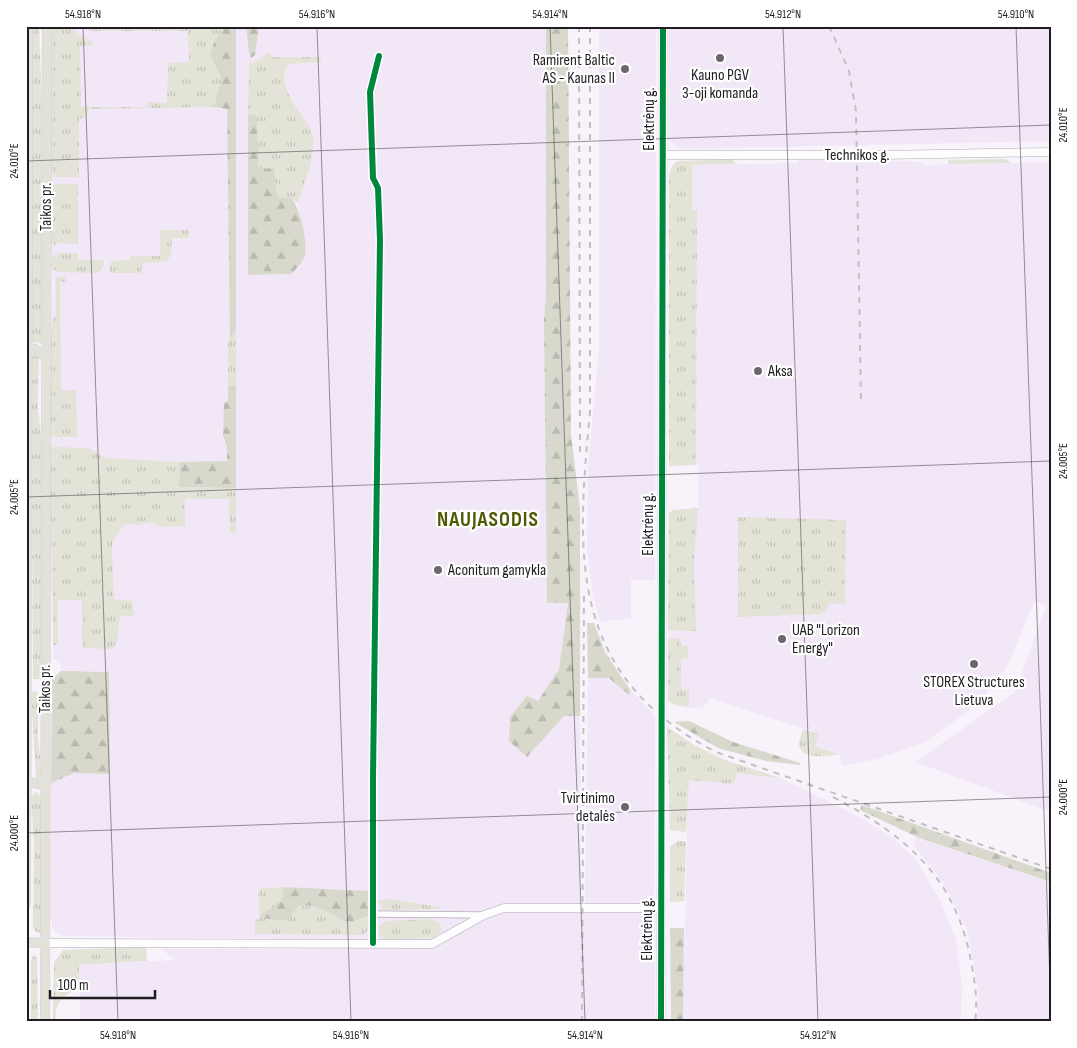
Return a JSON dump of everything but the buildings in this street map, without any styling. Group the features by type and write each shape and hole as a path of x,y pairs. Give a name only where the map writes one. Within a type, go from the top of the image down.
{"main road":[{"name":"Taikos pr.","path":"26,904 28,26"},
{"name":"Taikos pr.","path":"45,1022 47,26"},
{"path":"27,348 35,349 46,357"},
{"path":"27,687 46,687"},
{"path":"27,782 46,785"},
{"path":"26,942 45,943"}],"street":[{"name":"Elektrėnų g.","path":"661,1022 663,26"},
{"path":"373,944 380,240 378,188 373,178 370,92 379,56"},
{"name":"Technikos g.","path":"663,155 883,156 1051,152"},
{"path":"45,943 432,944 484,915 508,907 661,908"},
{"path":"374,914 484,915"}],"shaded area":[{"path":"51,26 226,26 210,55 221,78 215,107 227,109 230,337 236,331 236,26 246,26 249,54 256,47 259,26 546,26 546,295 544,320 547,603 568,602 559,669 538,701 527,757 564,715 580,716 581,904 504,904 435,940 428,941 65,936 59,935 52,928 52,921 50,920 51,783 74,773 110,773 109,672 61,671 60,664 53,658 54,600 51,590 50,336 54,284 51,264","holes":["320,57 322,62 289,64 284,78 285,88 306,121 303,183 298,204 305,246 304,258 292,274 249,275 249,63 271,58"]},
{"path":"599,26 656,26 655,580 631,580 631,618 600,622 592,590 587,549 588,465 599,350"},
{"path":"668,26 1051,26 1051,141 680,149 670,142 669,137"},
{"path":"798,160 906,161 920,162 923,165 1051,162 1051,812 915,762 1015,692 1046,605 1035,601 1008,664 994,685 967,712 923,743 877,759 842,766 840,754 814,747 817,733 710,698 704,707 700,709 675,705 668,701 669,513 673,510 698,508 698,465 696,465 697,210 692,210 692,165 798,163"},
{"path":"588,678 609,678 628,695 631,691 655,716 654,897 647,904 585,904"},
{"path":"737,773 783,779 856,815 892,837 915,859 941,902 956,940 962,986 961,1022 683,1022 688,780 734,784"},
{"path":"917,837 1051,882 1051,1022 977,1022 978,989 967,930 954,902 936,873 914,846"},
{"path":"504,910 653,912 655,916 655,1022 80,1022 79,965 175,960 161,949 432,946"}],"green space":[{"path":"32,26 39,26 42,102 42,343 31,342"},
{"path":"51,26 72,26 77,33 94,45 80,46 81,107 148,107 148,102 167,103 168,63 189,62 188,31 91,31 82,26 226,26 214,42 210,55 221,78 214,107 89,109 84,118 79,119 79,177 56,177 51,172"},
{"path":"226,26 236,26 236,331 230,338 227,109 214,107 221,78 210,55 214,42"},
{"path":"246,26 259,26 255,55 251,58 249,54"},
{"path":"546,26 568,26 571,434 580,509 580,716 564,716 527,757 509,741 510,717 527,696 538,701 559,669 568,603 547,603 544,320 546,295"},
{"path":"268,52 272,57 320,57 322,62 289,64 285,73 287,91 309,127 314,143 311,161 298,204 291,198 276,197 276,183 259,169 257,116 248,114 249,63 259,60"},
{"path":"248,114 257,116 259,169 274,168 277,197 291,198 298,209 304,235 305,252 303,260 292,274 248,275"},
{"path":"732,159 736,164 692,165 692,210 697,210 696,465 669,466 669,174 674,163 678,161"},
{"path":"1006,159 1011,163 948,164 948,160"},
{"path":"55,184 78,184 78,244 56,243 56,246 51,242 51,189"},
{"path":"160,230 189,230 189,238 172,238 171,255 167,261 142,264 141,273 109,273 111,261 130,260 130,256 160,256"},
{"path":"57,253 78,253 78,260 103,260 104,265 101,270 95,273 59,272 54,270 51,264 52,257"},
{"path":"56,277 65,277 66,282 60,282 61,390 76,390 77,437 53,437 50,434 50,336 54,317 56,317"},
{"path":"236,331 236,385 228,386 228,340"},
{"path":"35,353 39,356 38,407 42,447 41,679 33,679 31,358"},
{"path":"236,385 236,488 179,487 180,462 227,461 227,447 223,435 224,403 228,401 228,386"},
{"path":"53,447 89,448 105,458 180,462 179,487 236,488 236,533 230,533 229,499 185,499 185,526 160,527 154,523 125,524 114,539 112,547 114,599 132,601 134,616 120,616 117,642 112,649 82,648 82,600 58,600 58,645 53,645 50,449"},
{"path":"698,508 694,559 696,631 668,630 669,513 673,510"},
{"path":"738,517 846,520 845,604 829,603 827,610 821,614 738,617"},
{"path":"587,623 594,623 605,652 631,691 629,695 609,678 588,678"},
{"path":"680,638 681,646 688,646 688,659 681,659 681,689 689,690 689,707 675,705 668,701 668,639"},
{"path":"61,671 109,672 110,774 74,773 51,783 52,679"},
{"path":"34,691 38,693 38,737 42,777 36,780 31,694"},
{"path":"689,721 733,742 800,763 800,765 766,761 718,748 674,722"},
{"path":"667,727 696,746 725,760 783,779 737,773 734,784 689,780 686,832 670,830"},
{"path":"803,729 818,734 815,747 840,754 816,756 805,753 799,745"},
{"path":"35,792 41,796 41,931 38,933 33,929 34,844 31,798"},
{"path":"862,805 1051,873 1051,882 917,837 860,810"},
{"path":"677,841 686,841 684,901 670,902 670,847"},
{"path":"284,887 281,901 261,914 264,918 290,918 298,906 309,905 329,912 343,921 351,922 368,916 369,929 363,935 255,934 255,920 260,919 258,889"},
{"path":"284,887 368,891 368,916 351,922 343,921 329,912 309,905 298,906 290,918 281,921 264,918 261,914 281,901"},
{"path":"390,899 440,907 439,909 383,910 377,900"},
{"path":"432,919 441,925 441,931 434,938 384,939 380,937 378,927 386,921"},
{"path":"670,928 684,928 683,1022 671,1021"},
{"path":"146,948 147,961 79,965 79,989 64,997 58,1005 55,1022 53,1022 54,962 63,950"},
{"path":"34,955 37,958 38,1022 31,1022 31,960"}],"railway":[{"path":"579,26 580,457"},
{"path":"590,26 590,412 583,515 585,563 592,608 607,649 632,687 668,721 716,752 1051,869"},
{"path":"829,26 849,71 856,111 861,402"},
{"path":"582,1022 584,593"},
{"path":"833,797 883,827 905,844 940,882 953,905 963,931 971,961 975,984 975,1022"}],"cycle path":[{"path":"661,1022 663,26"},
{"path":"373,943 373,777 380,240 378,188 373,178 370,92 379,56"}],"place":[{"name":"Kauno PGV 3-oji komanda","path":"720,58"},
{"name":"Ramirent Baltic AS - Kaunas II","path":"625,69"},
{"name":"Aksa","path":"758,371"},
{"name":"Aconitum gamykla","path":"438,570"},
{"name":"UAB \"Lorizon Energy\"","path":"782,639"},
{"name":"STOREX Structures Lietuva","path":"974,664"},
{"name":"Tvirtinimo detalės","path":"625,807"}],"district":[{"name":"NAUJASODIS","path":"488,519"}]}
